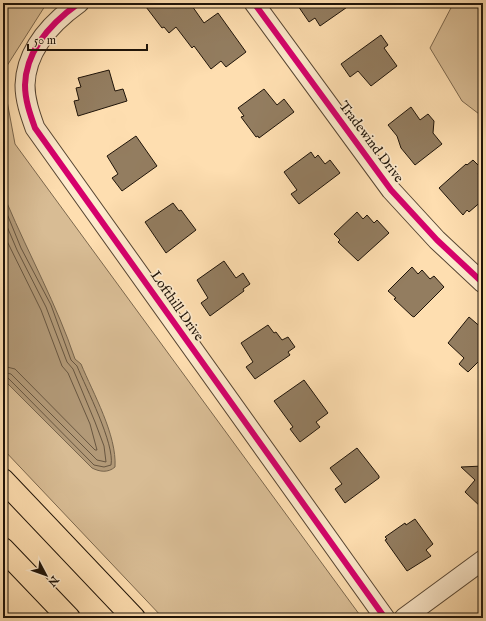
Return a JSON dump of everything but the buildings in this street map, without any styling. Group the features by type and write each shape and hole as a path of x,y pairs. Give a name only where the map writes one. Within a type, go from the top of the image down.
{"main road":[{"path":"3,480 134,618"},
{"path":"3,549 69,618"}],"street":[{"name":"Lofthill Drive","path":"79,3 59,17 42,37 30,57 25,85 27,104 35,128 385,618"},
{"name":"Tradewind Drive","path":"254,3 391,190 437,240 483,283"},
{"path":"404,618 483,560"}],"shaded area":[{"path":"3,3 49,3 45,6 3,72"},
{"path":"452,3 483,3 483,117 462,101 430,48 453,4"},
{"path":"3,79 15,144 362,618 163,618 3,449"}],"water":[{"path":"3,198 16,222 60,319 75,359 81,364 103,414 115,455 115,467 110,470 101,471 92,468 3,379"}],"cycle path":[{"path":"79,3 50,28 35,49 30,60 26,72 25,91 28,107 35,128 385,618"},
{"path":"254,3 391,190 437,240 483,283"}]}
